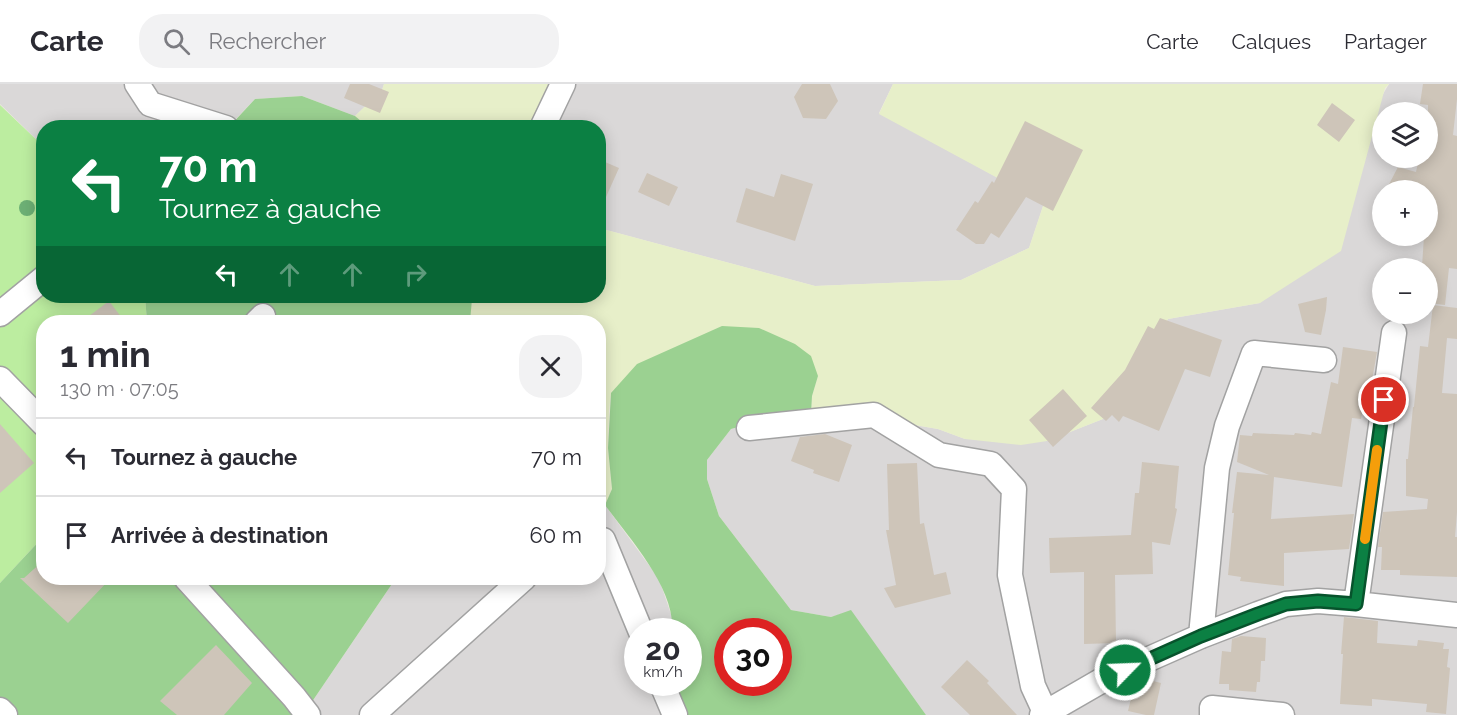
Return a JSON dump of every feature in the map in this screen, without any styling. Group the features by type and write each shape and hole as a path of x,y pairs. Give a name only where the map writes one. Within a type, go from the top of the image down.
{"street":[{"path":"137,84 150,104 201,120"},
{"path":"546,120 563,84"},
{"path":"0,314 36,285"},
{"path":"1356,604 1394,333"},
{"path":"1201,636 1217,468 1227,426 1254,353 1324,360"},
{"path":"0,379 36,416"},
{"path":"749,428 874,415 939,455 992,464 1014,489 1010,575 1033,686 1044,714 1106,678 1201,636 1286,604 1318,601 1457,615"},
{"path":"606,547 634,618"},
{"path":"192,585 308,715"},
{"path":"372,715 516,585"},
{"path":"667,696 675,715"},
{"path":"1212,715 1212,708 1282,715"},
{"path":"0,710 5,715"}],"shaded area":[{"path":"0,84 384,84 382,90 355,116 302,96 255,99 235,120 36,120 36,139 0,104"},
{"path":"557,84 893,84 879,113 1044,203 1029,248 961,280 815,286 606,230 606,120 543,120"},
{"path":"1389,84 1457,84 1457,715 926,715 851,611 831,617 791,610 719,516 707,479 707,460 731,429 749,424 891,421 938,429 965,439 1047,441 1108,417 1168,319 1260,303 1372,113 1372,168 1438,168 1438,102 1378,102"},
{"path":"606,506 659,579 672,618 624,618 624,696 667,696 665,715 303,715 391,585 606,585"}],"green space":[{"path":"384,84 557,84 543,120 360,120 355,116 382,90"},
{"path":"893,84 1389,84 1385,88 1381,102 1372,102 1372,136 1341,251 1260,303 1168,319 1108,417 1047,441 1021,445 965,439 938,429 891,421 811,414 812,396 818,376 611,393 608,448 612,489 606,503 606,315 471,315 471,303 606,303 606,230 815,286 961,280 1029,248 1044,203 879,114"},
{"path":"302,96 355,116 360,120 235,120 255,99"},
{"path":"0,105 36,139 36,303 146,303 146,315 36,315 36,544 0,583"},
{"path":"146,303 472,303 471,315 146,315"},
{"path":"722,326 759,328 795,344 811,356 818,376 812,396 811,414 731,429 707,460 707,479 719,516 791,610 831,617 851,610 926,715 665,715 667,696 702,696 702,618 671,618 667,598 659,581 638,548 606,506 612,489 608,448 611,393 637,364"},
{"path":"36,544 36,585 391,585 303,715 0,715 0,583"}],"building":[{"path":"350,84 369,84 389,92 380,113 344,98"},
{"path":"802,84 830,84 838,101 826,119 803,118 794,97"},
{"path":"1423,84 1457,84 1453,135 1457,136 1457,269 1449,268 1445,305 1438,304 1438,258 1423,258 1423,246 1438,246 1438,180 1391,180 1397,168 1416,172 1417,168 1438,168 1438,102 1420,102"},
{"path":"1332,103 1355,120 1339,142 1317,125"},
{"path":"1025,121 1083,150 1053,211 1026,197 999,238 991,233 984,244 976,244 956,230 975,201 978,203 992,181 994,183"},
{"path":"606,162 619,168 606,197"},
{"path":"647,173 678,187 669,206 638,192"},
{"path":"781,174 813,184 795,241 736,222 746,188 774,197"},
{"path":"1327,297 1321,335 1305,332 1298,304"},
{"path":"106,303 111,303 120,315 90,315"},
{"path":"1438,306 1457,308 1457,339 1447,338 1442,393 1457,394 1455,537 1457,537 1457,577 1400,575 1400,570 1381,570 1382,547 1378,547 1383,512 1427,509 1428,499 1406,496 1406,459 1408,459 1420,346 1428,347 1431,324 1438,324"},
{"path":"1160,318 1222,340 1210,377 1185,369 1159,431 1123,416 1119,422 1112,415 1106,421 1091,408 1125,370 1148,326 1154,329"},
{"path":"1343,347 1377,352 1371,386 1367,385 1361,419 1352,418 1342,487 1274,477 1271,519 1354,514 1349,549 1284,553 1284,586 1240,581 1241,577 1228,575 1237,472 1269,475 1237,462 1240,435 1252,436 1253,433 1294,435 1295,433 1311,435 1312,432 1321,434 1331,382 1338,384"},
{"path":"1063,389 1087,416 1053,447 1029,420"},
{"path":"0,424 34,463 0,493"},
{"path":"825,434 852,445 839,482 813,473 814,470 791,461 800,437"},
{"path":"1142,462 1179,466 1175,508 1177,509 1170,545 1152,542 1153,574 1115,575 1116,643 1084,644 1084,572 1050,573 1049,538 1131,535 1135,493 1139,493"},
{"path":"917,463 920,524 924,523 934,575 946,572 951,594 895,608 884,588 896,585 886,530 889,530 887,464"},
{"path":"36,567 36,585 104,585 68,623 20,578 24,578"},
{"path":"1344,617 1378,621 1377,643 1417,646 1418,640 1444,643 1443,649 1449,649 1447,667 1450,668 1446,714 1426,712 1427,704 1372,699 1372,706 1340,704"},
{"path":"1241,636 1266,638 1265,661 1261,661 1260,682 1257,682 1256,692 1229,690 1229,684 1219,684 1222,651 1231,652 1232,639"},
{"path":"216,645 252,683 224,715 177,715 160,701"},
{"path":"967,660 989,681 987,683 1017,715 970,715 941,687"},
{"path":"1141,678 1161,683 1154,715 1128,711 1135,681"}],"slow traffic":[{"path":"1365,539 1377,450"}],"route":[{"path":"1125,670 1201,636 1286,604 1318,601 1356,604 1384,400"}]}
